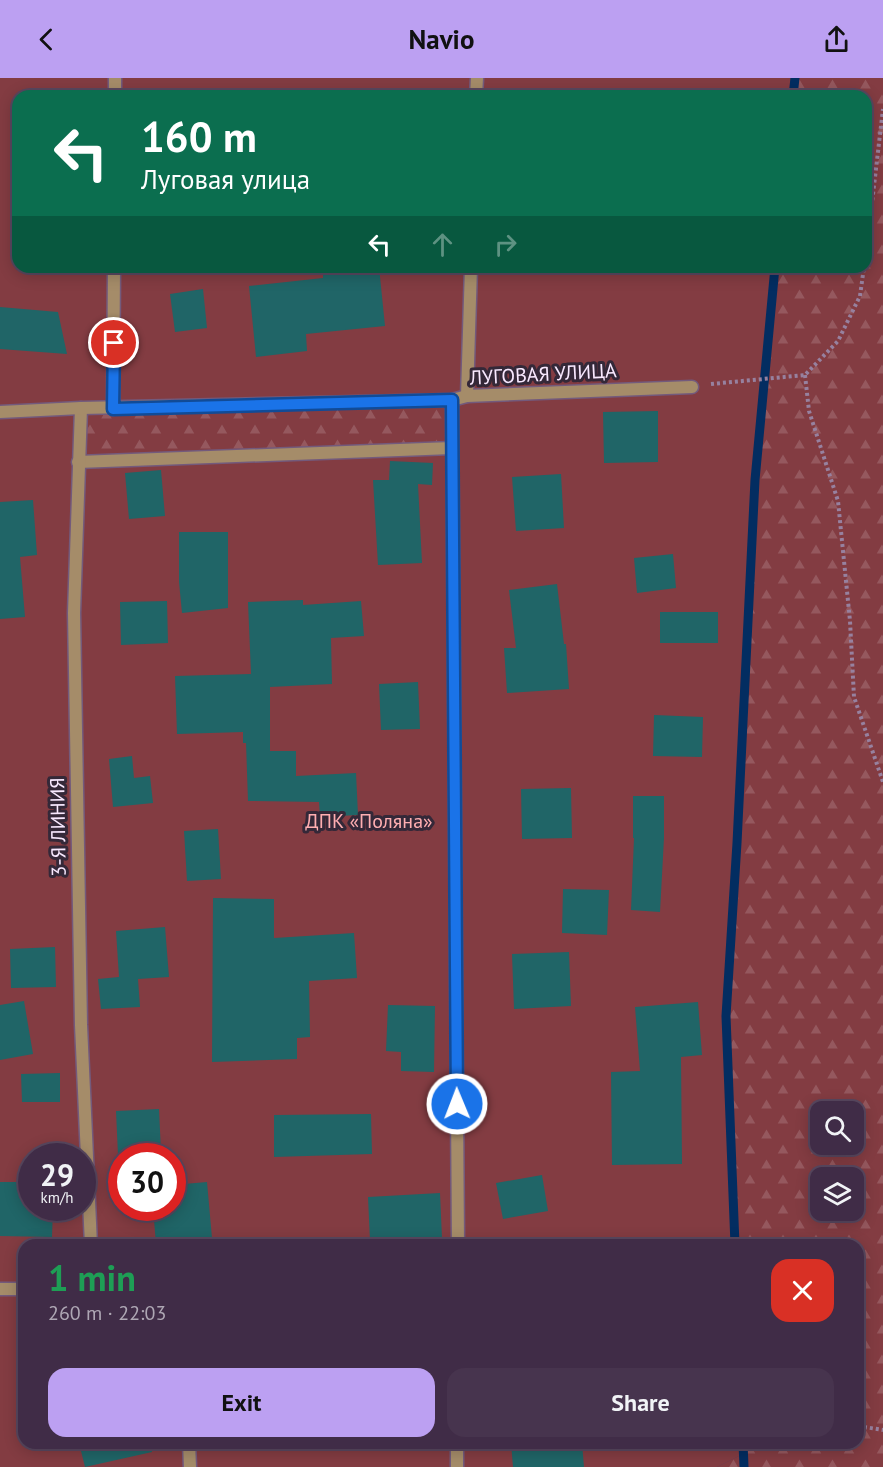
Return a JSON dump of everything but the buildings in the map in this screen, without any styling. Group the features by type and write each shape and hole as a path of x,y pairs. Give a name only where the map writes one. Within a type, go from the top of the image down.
{"street":[{"path":"113,409 114,273"},
{"path":"467,396 471,273"},
{"name":"ЛУГОВАЯ УЛИЦА","path":"0,412 81,408 452,400 467,396 693,387"},
{"path":"452,400 458,1239"},
{"name":"3-Я ЛИНИЯ","path":"81,408 74,613 76,809 81,1025 91,1239"},
{"path":"78,462 452,448"},
{"path":"0,1290 18,1289"},
{"path":"189,1449 190,1467"},
{"path":"457,1449 457,1467"}],"path":[{"path":"872,203 883,109"},
{"path":"693,387 805,375 838,341 861,296 863,273"},
{"path":"805,375 809,411 838,501 850,621 854,698 883,782"},
{"path":"864,1427 883,1430"}],"green space":[{"name":"ДПК «Поляна»","path":"0,78 795,78 794,90 12,90 12,273 775,273 763,389 727,1008 735,1239 18,1239 18,1449 743,1449 743,1454 717,1467 0,1467"},
{"path":"795,78 883,78 883,1467 717,1467 743,1454 743,1449 864,1449 864,1239 735,1239 727,1008 763,389 775,273 872,273 872,90 794,90"},
{"path":"445,400 444,448 78,458 80,414"}],"waterway":[{"path":"794,90 795,78"},
{"path":"735,1239 726,1016 755,480 774,273"},
{"path":"743,1449 744,1467"}],"route":[{"path":"114,343 113,409 452,400 457,1104"}]}
